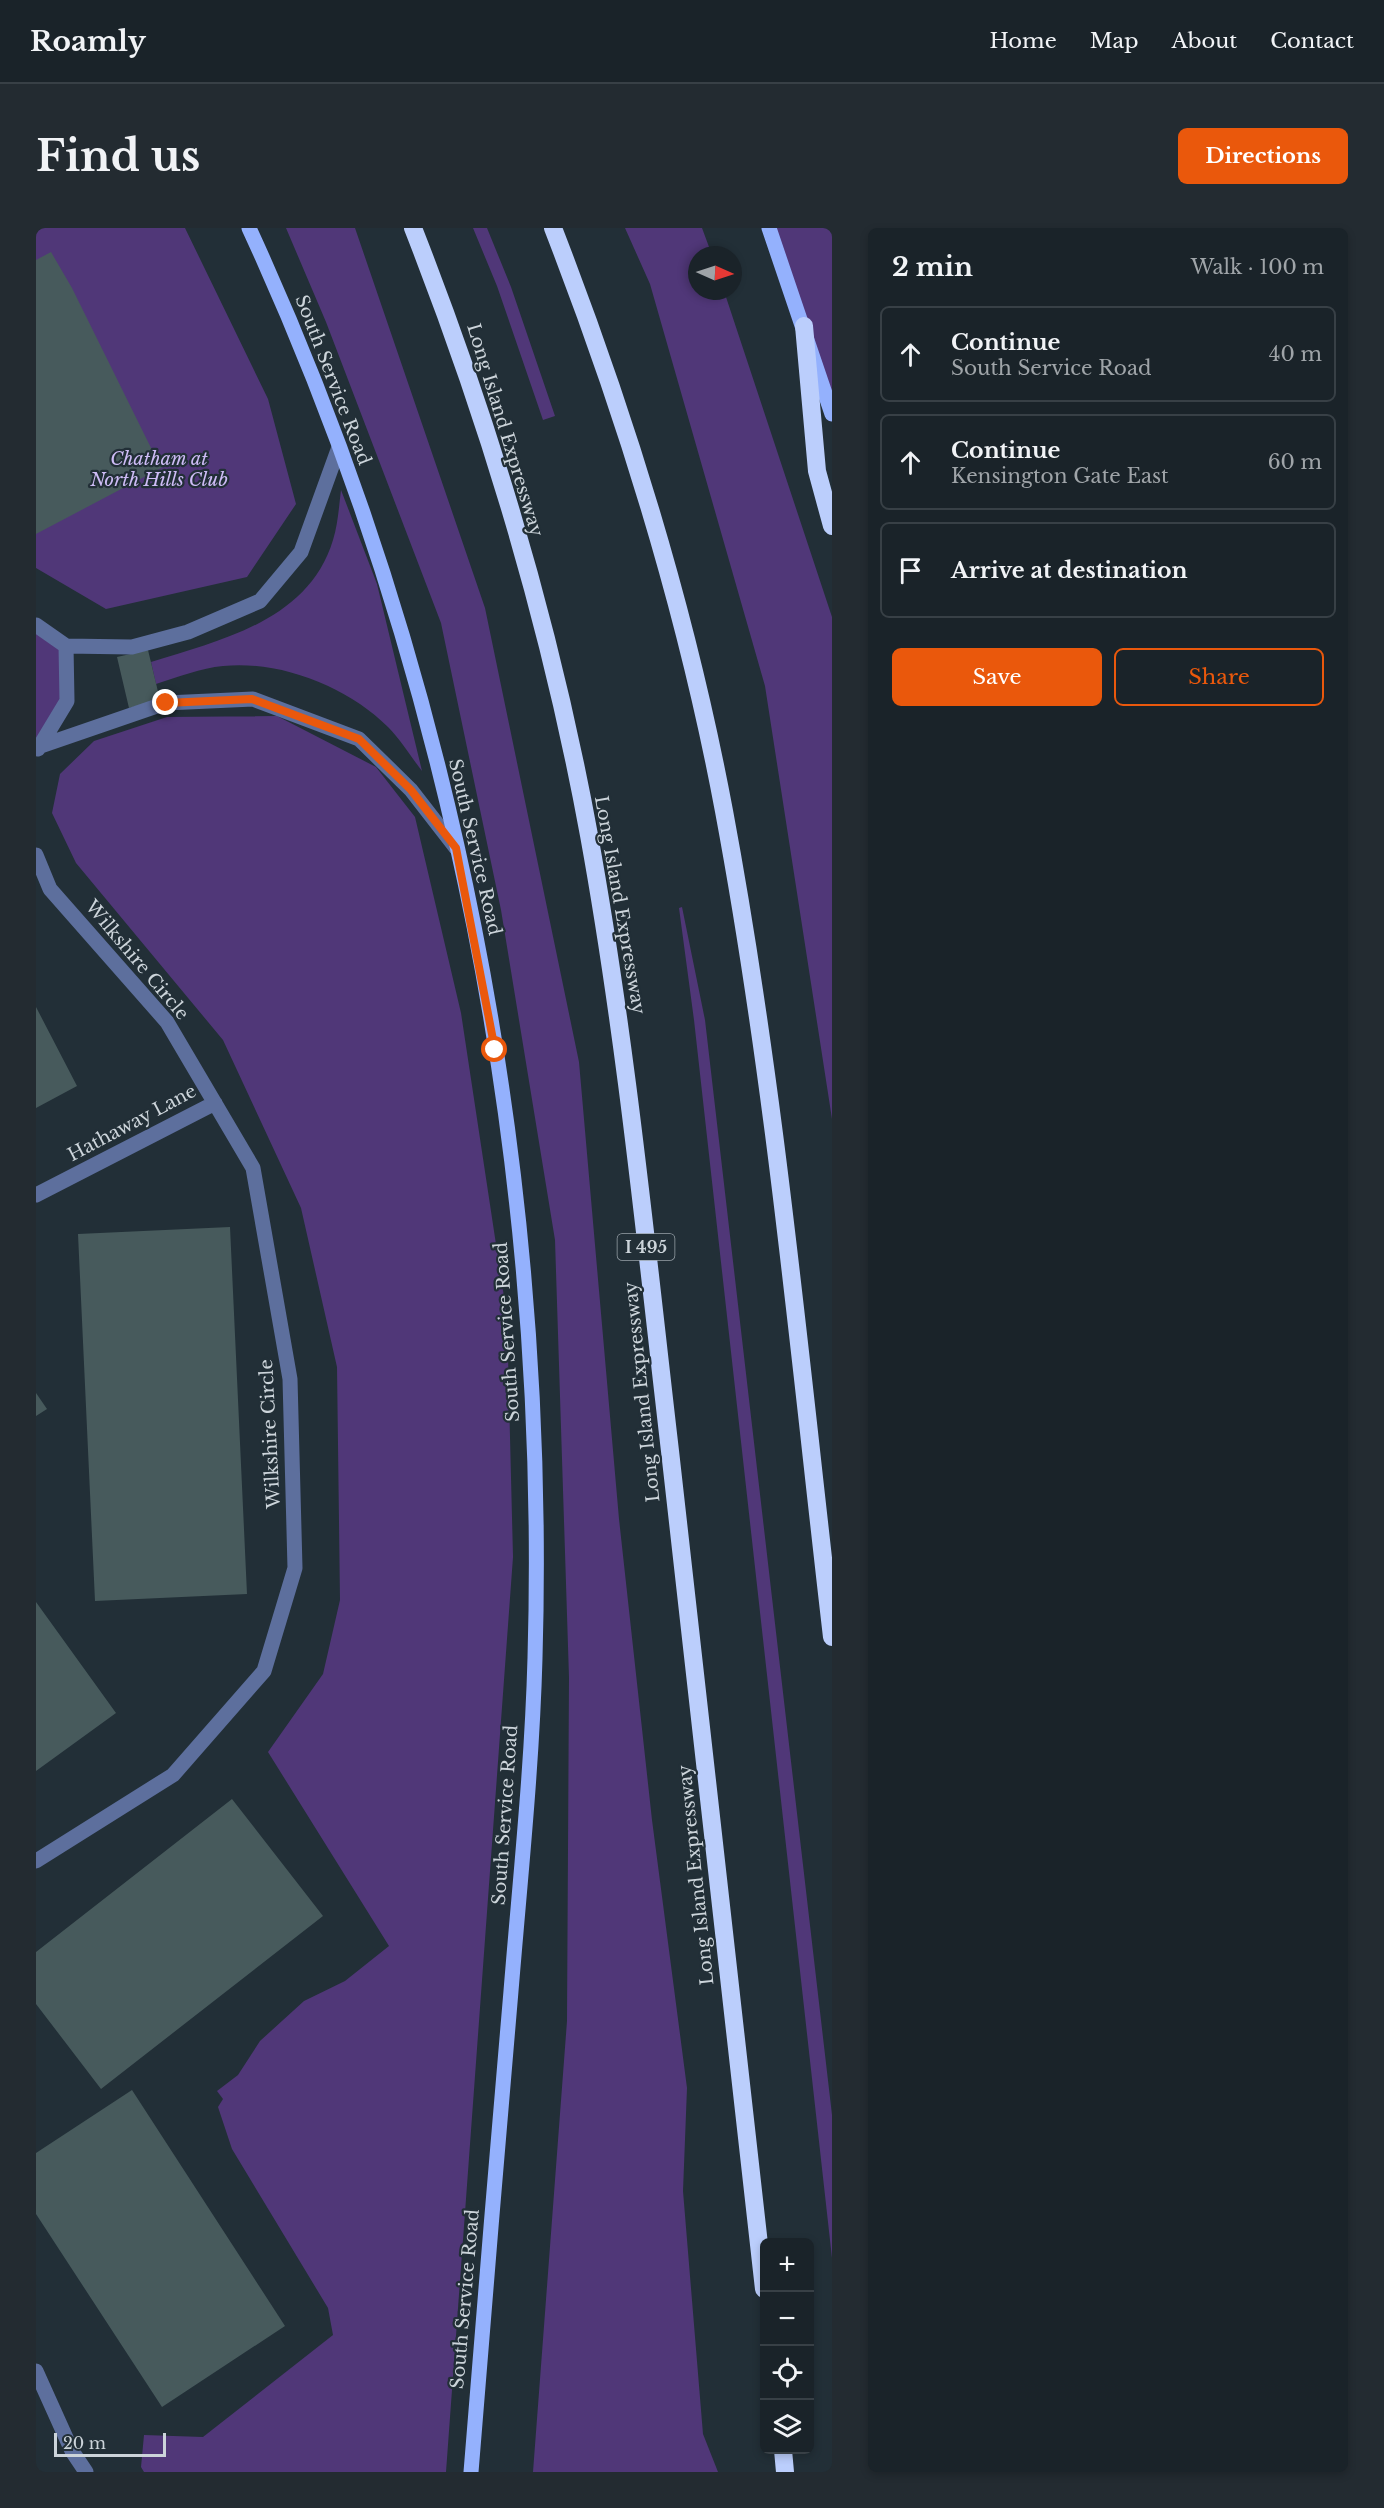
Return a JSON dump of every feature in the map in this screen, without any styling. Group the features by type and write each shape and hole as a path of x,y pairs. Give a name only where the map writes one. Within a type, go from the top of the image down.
{"highway":[{"name":"Long Island Expressway","path":"413,228 488,433 525,564 560,697 588,830 612,965 645,1233 760,2245"},
{"path":"553,228 620,416 660,544 724,809 767,1078 832,1637"},
{"path":"804,326 817,471 832,526"},
{"path":"783,2454 785,2472"}],"main road":[{"name":"South Service Road","path":"249,228 310,370 339,447 405,645 456,848 484,981 514,1181 528,1320 536,1525 535,1661 527,1799 471,2472"},
{"path":"769,228 832,414"}],"street":[{"path":"36,624 66,646 132,647 188,632 260,601 301,552 339,447"},
{"path":"38,748 67,701 66,646"},
{"path":"38,748 166,703 252,699 359,739 411,790 456,848"},
{"name":"Wilkshire Circle","path":"36,855 50,889 167,1022 253,1168 290,1379 295,1569 264,1671 173,1775 36,1861"},
{"name":"Hathaway Lane","path":"36,1196 215,1102"},
{"path":"36,2371 72,2451 86,2472"}],"green space":[{"name":"Chatham at North Hills Club","path":"36,228 185,228 268,399 296,504 247,577 106,609 36,568"},
{"path":"286,228 355,228 485,608 579,1062 619,1519 652,1820 687,2088 683,2191 703,2434 718,2472 533,2472 567,2021 569,1677 555,1240 501,910 441,623 326,322"},
{"path":"473,228 487,228 511,287 555,416 543,420 497,286"},
{"path":"625,228 702,228 709,246 688,246 688,300 727,300 832,617 832,1119 765,686 650,284"},
{"path":"769,228 832,228 832,414"},
{"path":"341,490 377,584 422,771 393,732 372,713 353,700 312,679 267,667 245,665 206,669 156,684 151,662 206,645 260,623 284,608 304,590 321,567 333,540"},
{"path":"36,625 66,646 67,701 36,750"},
{"path":"277,716 376,767 415,817 461,1013 507,1317 513,1557 446,2472 144,2472 141,2467 144,2435 203,2437 333,2335 328,2308 232,2149 218,2107 223,2099 217,2091 238,2075 260,2041 304,2001 345,1981 389,1946 268,1752 323,1674 340,1600 337,1367 301,1208 223,1040 76,863 52,813 60,774 94,741 167,717"},
{"path":"682,907 705,1020 832,2115 832,2258 694,1020 679,908"}],"building":[{"path":"51,252 72,288 157,460 163,467 36,534 36,260"},
{"path":"148,650 160,700 129,708 117,657"},
{"path":"36,1007 77,1086 36,1108"},
{"path":"230,1227 247,1594 95,1601 78,1234"},
{"path":"36,1393 47,1409 36,1416"},
{"path":"36,1602 116,1713 36,1771"},
{"path":"232,1799 323,1916 101,2089 36,2004 36,1952"},
{"path":"132,2090 285,2326 162,2407 36,2214 36,2153"}],"route":[{"path":"166,703 252,699 359,739 411,790 456,848 484,981 495,1050"}]}
